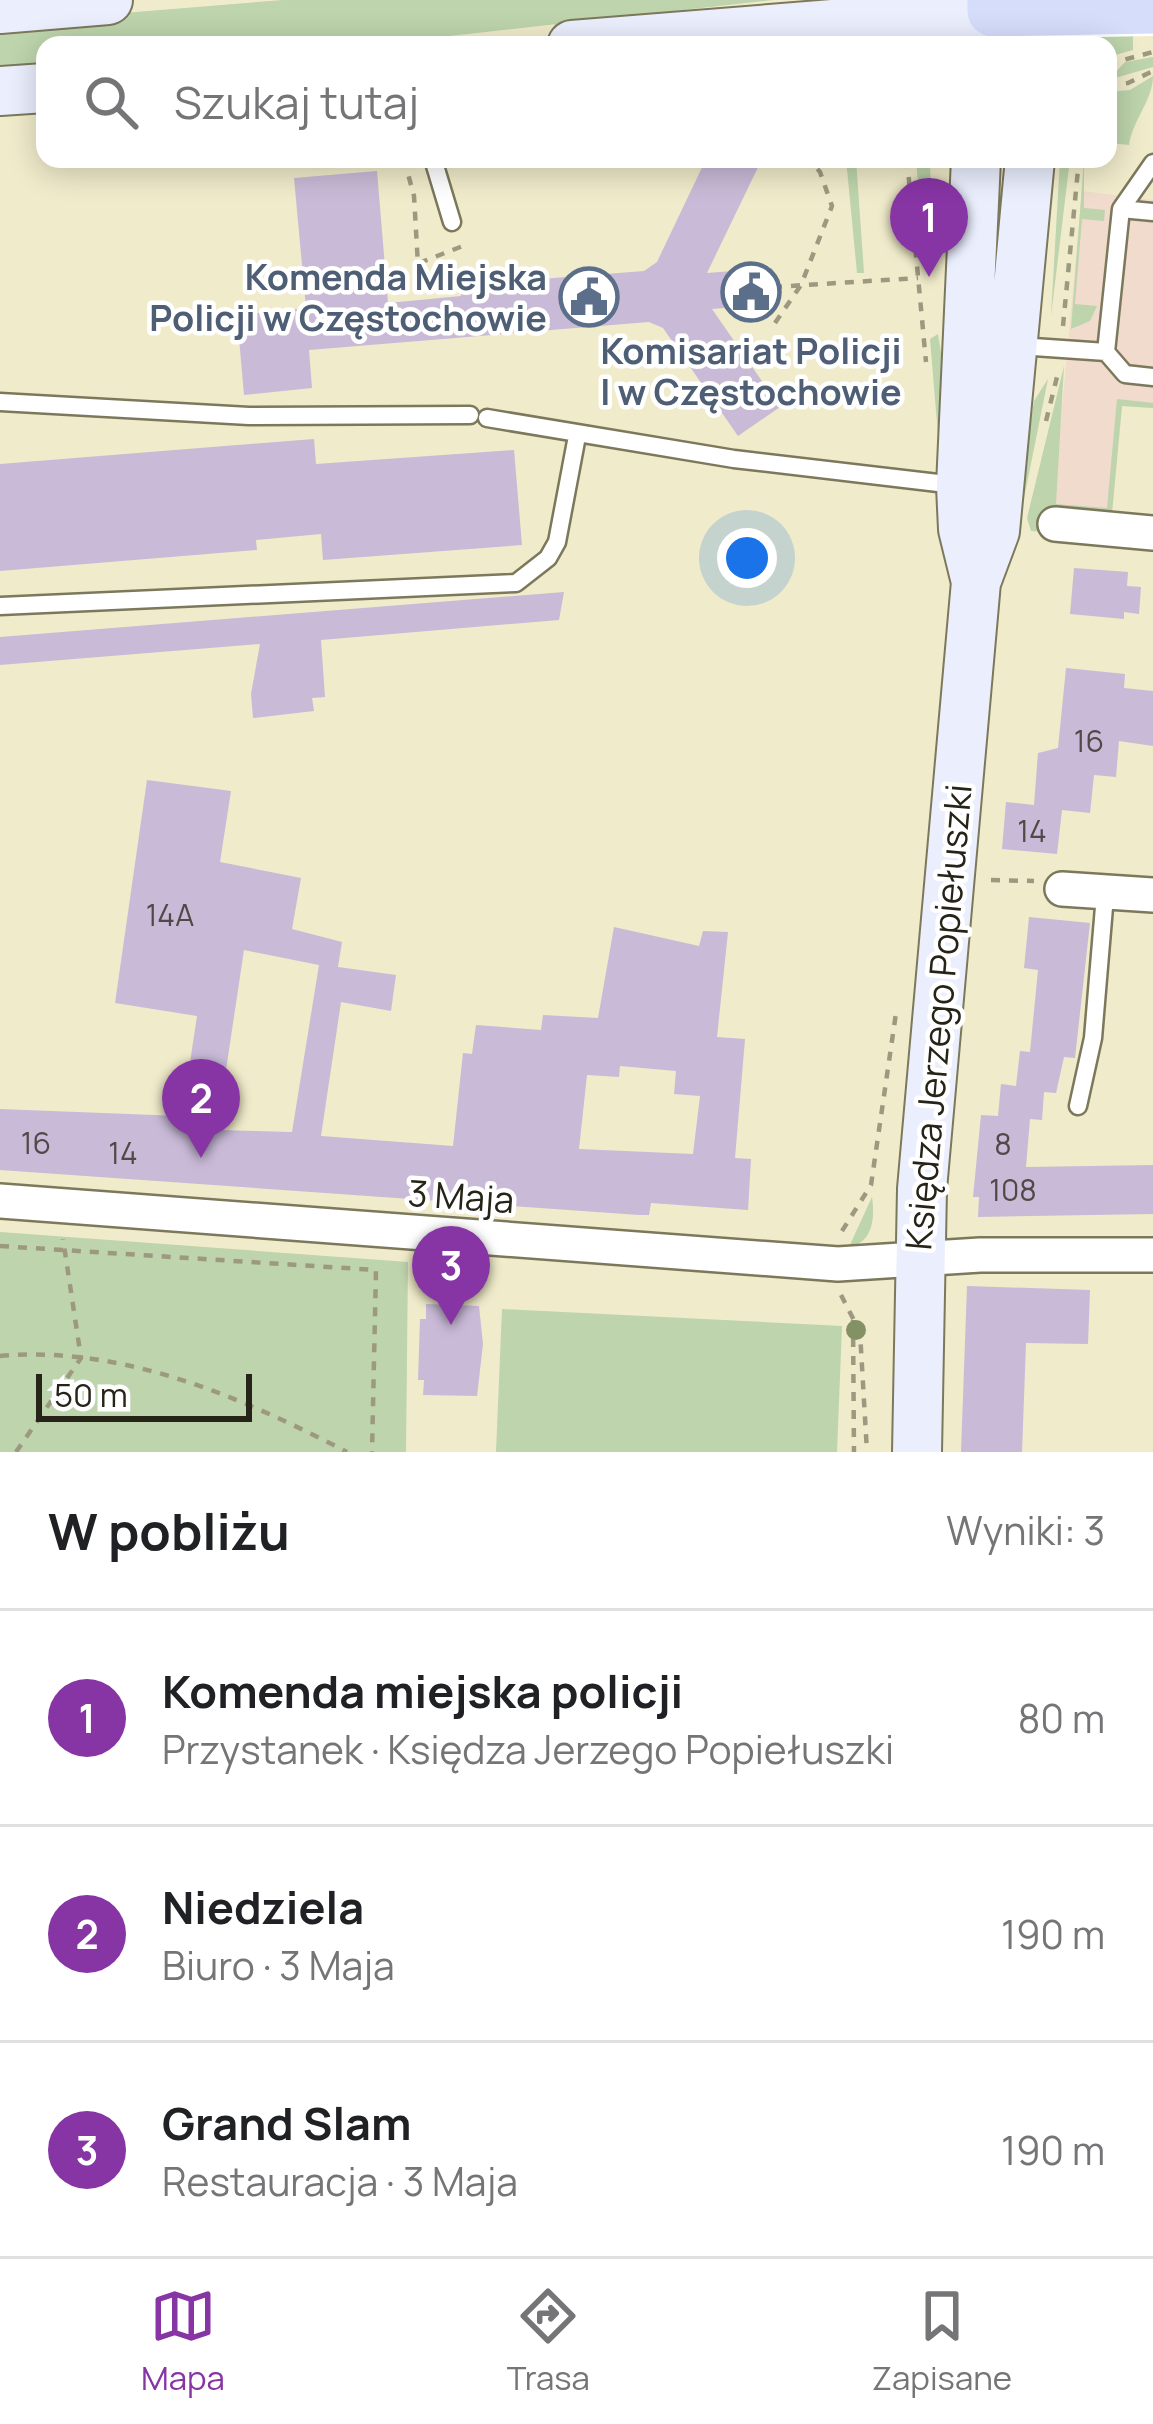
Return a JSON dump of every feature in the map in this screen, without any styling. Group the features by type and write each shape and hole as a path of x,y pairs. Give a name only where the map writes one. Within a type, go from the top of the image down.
{"main road":[{"path":"0,9 108,0"},
{"path":"801,36 1153,8"},
{"path":"0,91 36,89"},
{"name":"Księdza Jerzego Popiełuszki","path":"976,168 962,485 963,529 976,582"},
{"name":"Księdza Jerzego Popiełuszki","path":"917,1452 917,1258 976,582 995,531 1029,168"}],"street":[{"path":"1055,524 1153,533"},
{"path":"1062,889 1153,895"},
{"name":"3 Maja","path":"0,1202 838,1264 917,1258 1153,1255"}],"lane":[{"path":"1106,352 1121,209 1153,163"},
{"path":"437,168 452,222"},
{"path":"1121,209 1153,212"},
{"path":"1012,345 1106,352 1125,374 1153,377"},
{"path":"0,402 249,416 478,416 577,436 962,485"},
{"path":"0,606 516,583 548,558 557,542 577,436"},
{"path":"1078,1106 1093,1038 1104,907 1112,894"}],"path":[{"path":"1117,62 1153,52"},
{"path":"1117,82 1153,71"},
{"path":"406,168 414,196 420,300"},
{"path":"775,323 801,285 832,206 817,168"},
{"path":"908,168 926,371"},
{"path":"1062,329 1078,168"},
{"path":"418,263 468,244"},
{"path":"773,287 918,278"},
{"path":"1050,403 1059,368"},
{"path":"992,880 1056,881 1062,889"},
{"path":"838,1249 843,1228 871,1185 898,997"},
{"path":"16,1452 81,1358 63,1237"},
{"path":"0,1246 376,1270"},
{"path":"372,1452 376,1259"},
{"path":"838,1282 860,1332 867,1452"},
{"path":"853,1315 854,1452"},
{"path":"0,1356 81,1358 196,1384 346,1452"}],"shaded area":[{"path":"1082,191 1153,200 1153,408 1122,406 1112,513 1053,508"}],"green space":[{"path":"283,0 773,0 450,36 36,36 36,72 0,74 0,23"},
{"path":"1133,32 1133,50 1117,54 1117,36 1104,36"},
{"path":"1153,57 1153,67 1117,77 1125,62"},
{"path":"1153,76 1129,145 1117,144 1117,91 1130,90"},
{"path":"847,168 857,168 864,273 857,273"},
{"path":"917,168 930,168 932,244 923,245"},
{"path":"1059,168 1069,168 1051,316"},
{"path":"1084,168 1084,208 1105,210 1104,221 1082,219 1075,304 1097,306 1090,321 1071,329"},
{"path":"938,334 948,396 940,459 930,339"},
{"path":"1064,366 1056,504 1107,508 1117,399 1153,403 1153,408 1122,406 1112,513 1046,532 1031,531 1027,518"},
{"path":"1048,379 1020,518 1015,518 1034,401"},
{"path":"872,1197 868,1235 849,1247"},
{"path":"0,1232 408,1262 406,1452 0,1452"},
{"path":"502,1309 842,1326 837,1452 496,1452"}],"building":[{"path":"702,168 758,168 707,273 772,268 775,304 712,309 780,407 738,436 663,328 649,322 309,350 312,388 244,395 237,315 306,308 294,178 377,171 388,303 461,296 461,285 644,271 657,262"},
{"path":"314,439 316,464 514,450 522,545 323,560 321,534 256,540 257,550 0,571 0,464"},
{"path":"1074,568 1128,572 1127,586 1141,587 1139,614 1124,612 1124,619 1070,614"},
{"path":"564,592 559,620 321,640 325,697 312,698 314,711 253,718 251,694 260,644 0,665 0,637"},
{"path":"1066,668 1125,674 1124,688 1153,691 1153,746 1119,741 1116,777 1094,775 1090,813 1062,810 1057,854 1002,849 1006,802 1034,805 1038,753 1058,748"},
{"path":"147,780 231,791 220,862 301,878 292,929 342,942 338,967 396,975 391,1011 341,1002 321,1136 453,1146 463,1053 472,1054 476,1025 541,1030 543,1015 598,1018 614,927 699,946 703,931 728,932 717,1037 745,1039 735,1158 751,1159 748,1210 651,1203 649,1215 639,1215 0,1170 0,1109 180,1116 197,1016 115,1003","holes":["244,950 319,965 292,1132 217,1130","620,1066 676,1071 674,1094 700,1096 693,1154 579,1149 587,1075 619,1077"]},
{"path":"1029,917 1090,923 1075,1058 1064,1057 1056,1093 1044,1092 1042,1120 1030,1119 1026,1167 1153,1165 1153,1214 978,1217 979,1197 973,1197 981,1115 998,1116 1001,1084 1016,1086 1020,1051 1030,1052 1038,970 1024,968"},
{"path":"967,1286 1090,1290 1088,1344 1026,1343 1022,1452 961,1452"},
{"path":"426,1304 479,1306 483,1344 477,1396 423,1395 424,1380 418,1380 420,1319 426,1319"}],"place":[{"name":"Komenda miejska policji","path":"929,277"},
{"name":"Komisariat Policji I w Częstochowie","path":"751,292"},
{"name":"Komenda Miejska Policji w Częstochowie","path":"589,297"},
{"name":"Niedziela","path":"201,1158"},
{"name":"Grand Slam","path":"451,1325"}]}
